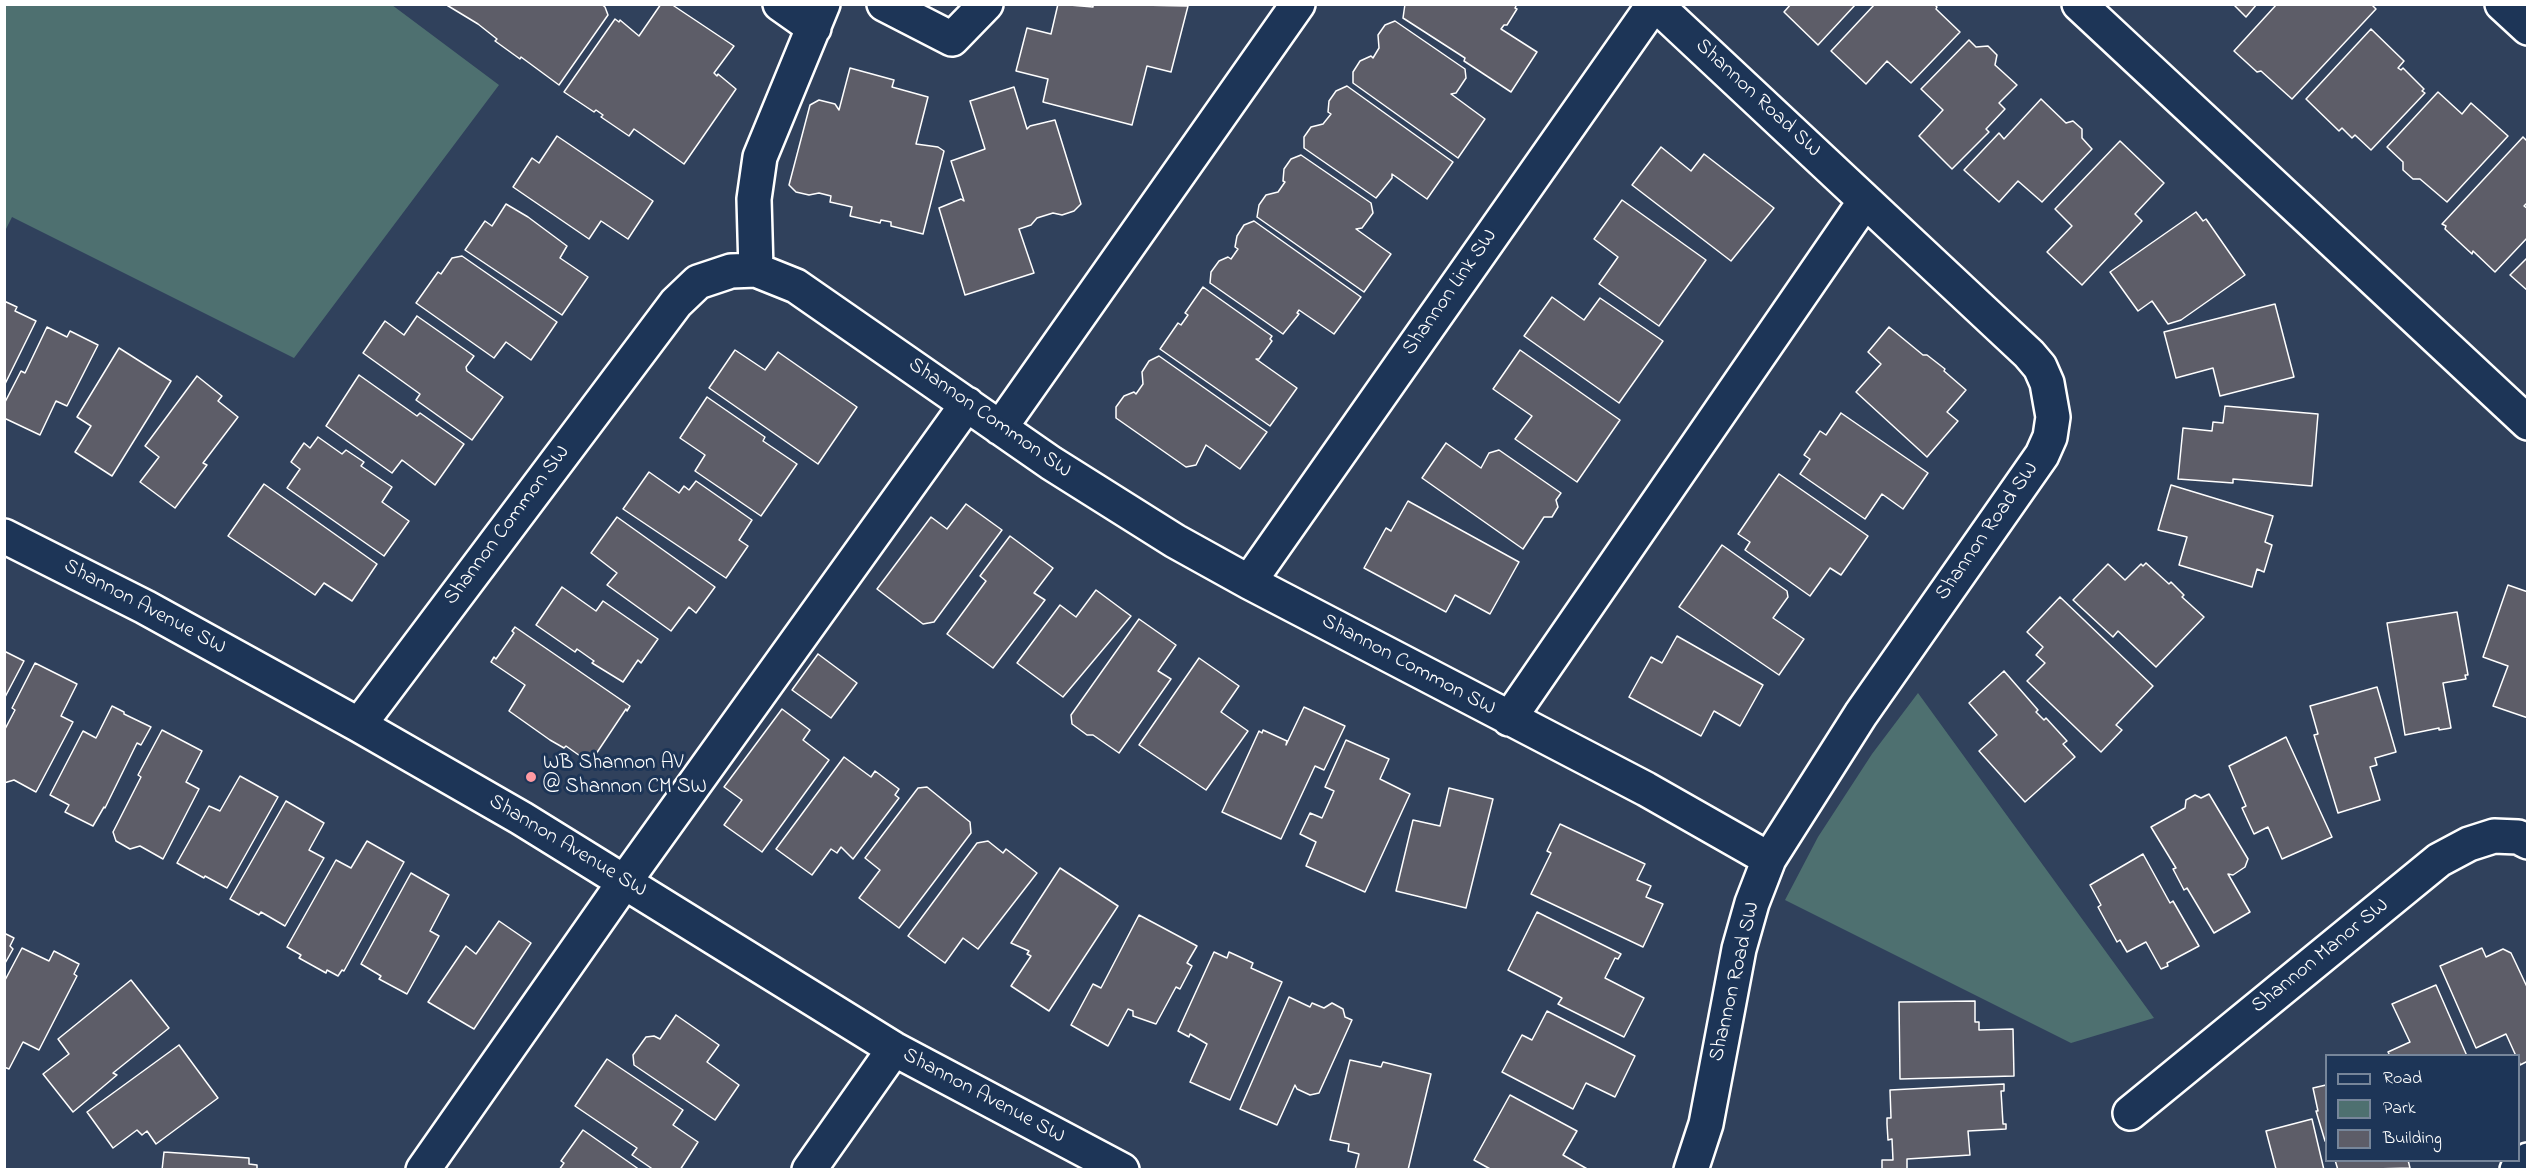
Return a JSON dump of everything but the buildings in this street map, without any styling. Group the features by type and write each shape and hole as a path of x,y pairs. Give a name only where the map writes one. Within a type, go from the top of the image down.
{"street":[{"path":"756,270 754,199 759,157 819,16 780,4"},
{"path":"884,4 951,39 986,4"},
{"path":"1000,428 1298,4"},
{"name":"Shannon Road SW","path":"1655,4 2029,354 2040,367 2047,383 2053,417 2050,437 2042,455 1861,714 1769,859 1752,903 1739,949 1706,1124 1691,1170"},
{"name":"Shannon Link SW","path":"1248,582 1655,4"},
{"path":"2079,4 2528,423"},
{"path":"2502,4 2528,28"},
{"path":"1509,719 1866,201"},
{"name":"Shannon Common SW","path":"360,725 676,303 698,282 731,271 756,270 796,286 1103,497 1248,582 1646,789 1769,859"},
{"path":"423,1170 625,881 967,404"},
{"name":"Shannon Avenue SW","path":"4,536 145,607 360,725 625,881 894,1049 1122,1170"},
{"name":"Shannon Manor SW","path":"2130,1113 2439,860 2469,844 2494,836 2518,837 2528,842"},
{"path":"809,1170 894,1049"},
{"path":"2517,1170 2528,1160"}],"green space":[{"path":"5,4 392,5 499,85 294,358 12,217 5,231"},
{"path":"1918,693 2154,1018 2071,1043 1785,900 1818,837 1872,754"}],"place":[{"name":"WB Shannon AV @ Shannon CM SW","path":"531,777"}]}
